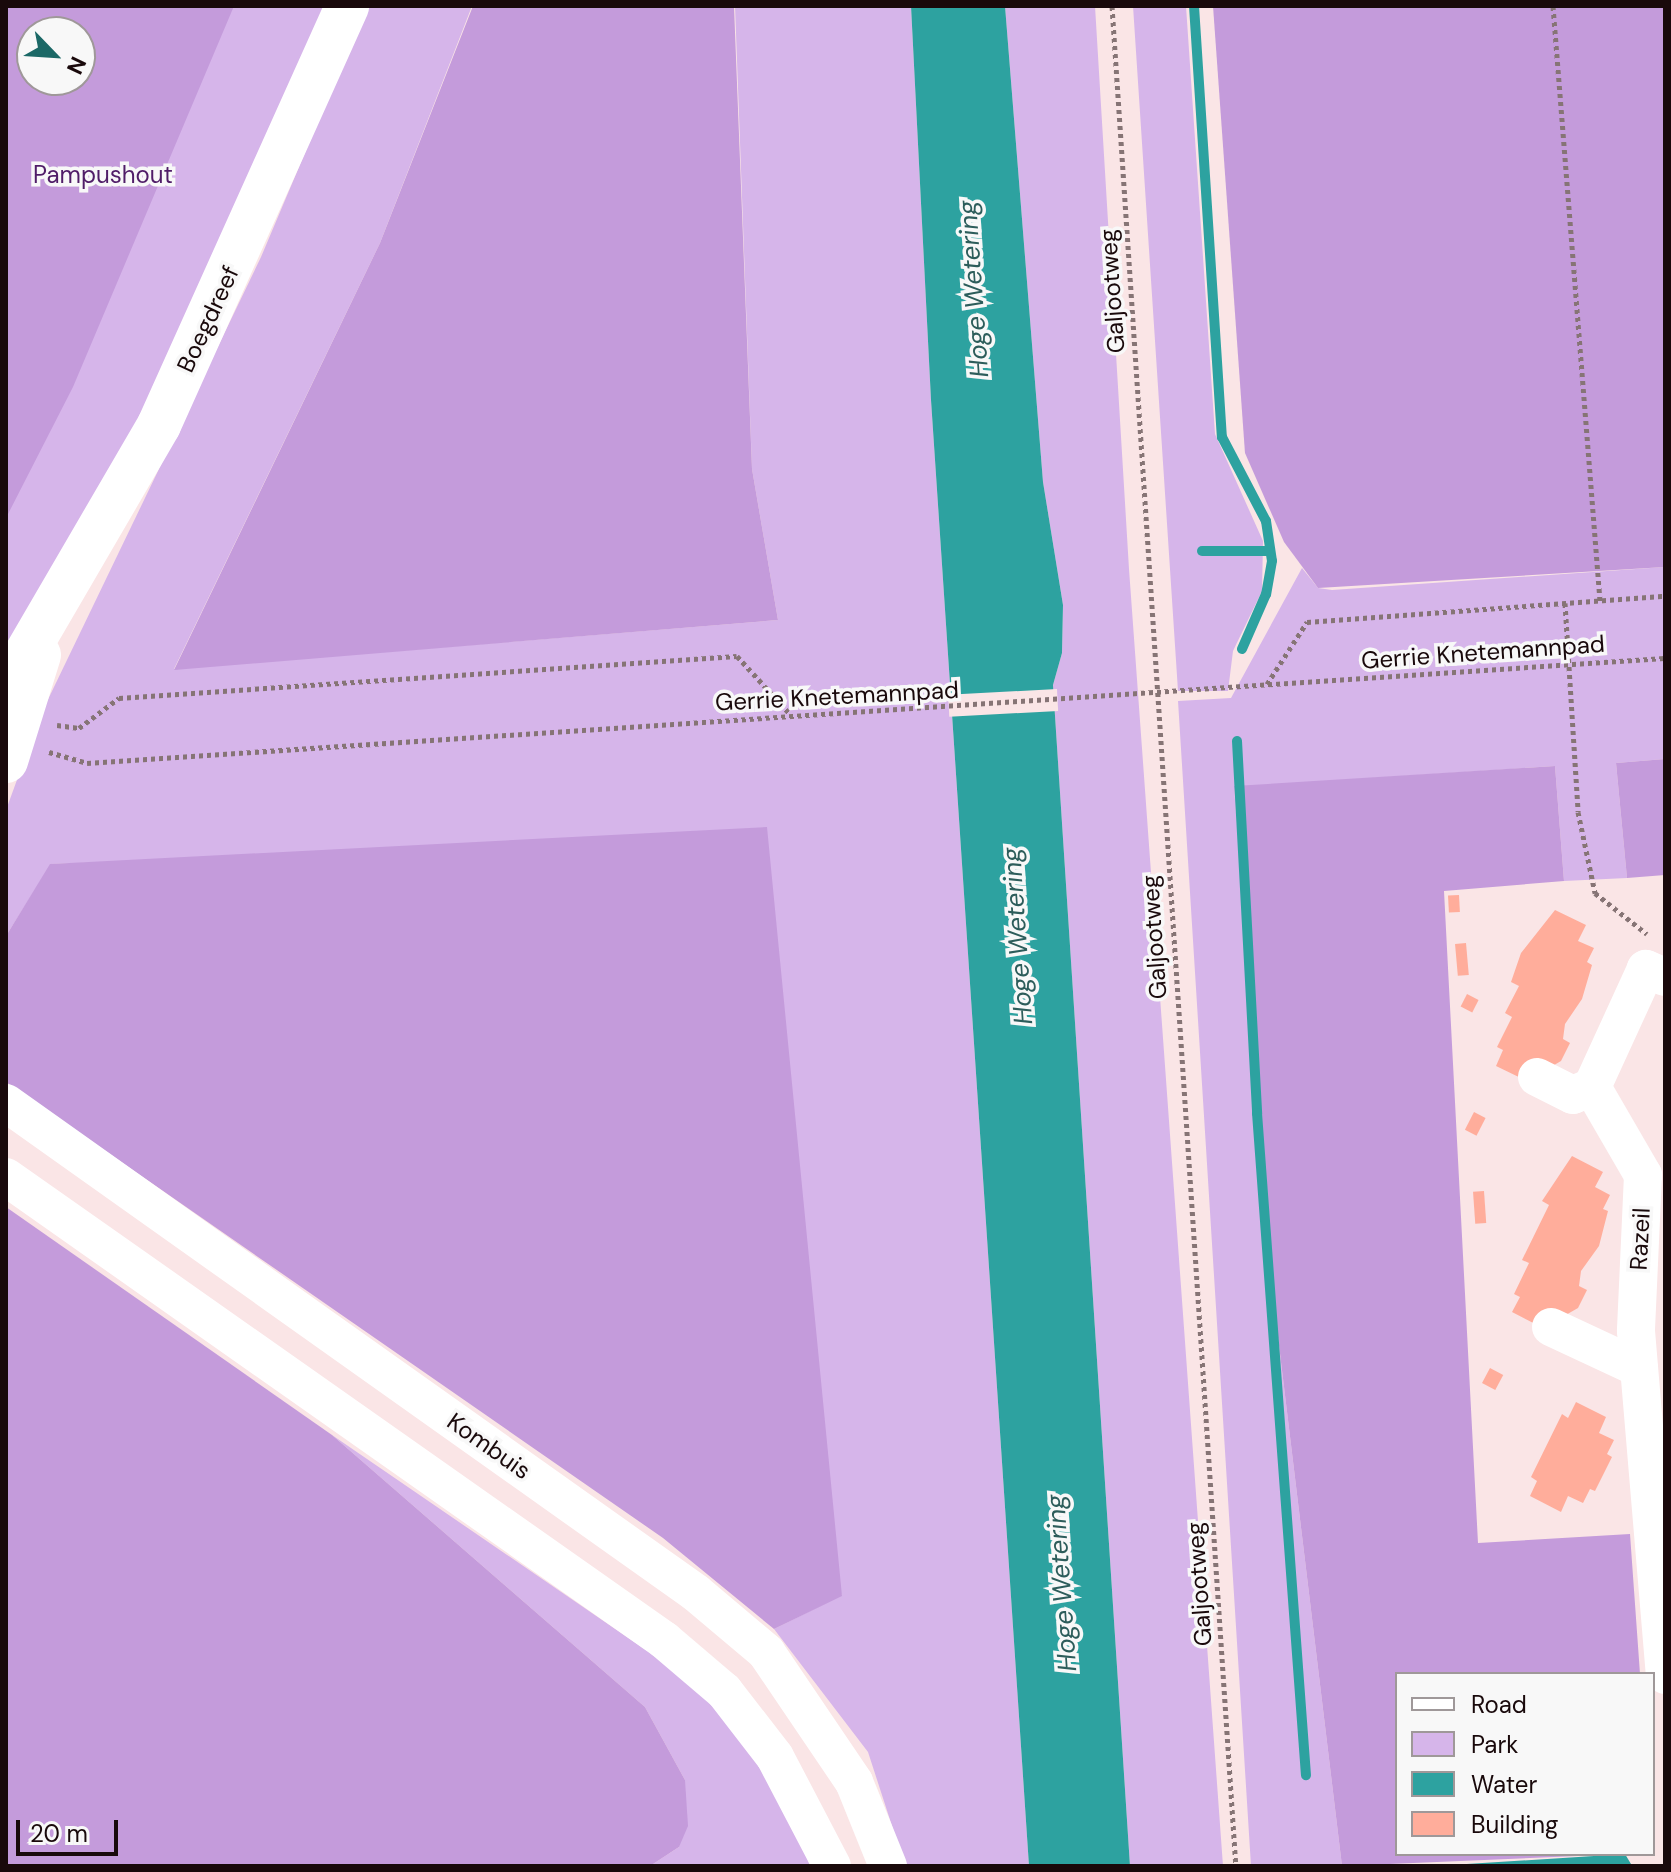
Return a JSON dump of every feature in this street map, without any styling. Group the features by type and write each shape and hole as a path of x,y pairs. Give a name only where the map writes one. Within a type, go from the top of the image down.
{"street":[{"name":"Boegdreef","path":"6,688 49,622 159,425 347,6"},
{"name":"Boegdreef","path":"11,748 49,622"},
{"path":"1537,1077 1573,1095 1592,1087 1656,973"},
{"name":"Razeil","path":"1592,1087 1647,1153 1643,1175 1650,1334 1639,1368 1665,1675"},
{"name":"Kombuis","path":"6,1103 696,1593 766,1652 854,1782 888,1866"},
{"path":"6,1177 664,1640 724,1691 775,1757 832,1866"},
{"path":"1551,1327 1639,1368"}],"path":[{"name":"Galjootweg","path":"1112,6 1155,692 1236,1866"},
{"path":"1553,6 1600,601"},
{"path":"1266,685 1307,622 1665,596"},
{"path":"1565,603 1578,812 1595,893 1646,932 1653,944 1656,973"},
{"path":"11,748 33,722 79,728 119,698 737,656 791,715"},
{"name":"Gerrie Knetemannpad","path":"11,748 87,763 1665,658"}],"green space":[{"name":"Pampushout","path":"6,6 331,6 159,386 6,664"},
{"name":"Pampushout","path":"6,6 234,6 73,387 6,518"},
{"path":"367,6 472,6 380,243 174,669 778,620 752,469 735,6 911,6 931,400 1029,1866 905,1866 868,1752 774,1629 842,1595 314,855 51,864 6,936 6,810 41,714 261,257"},
{"path":"473,6 734,6 752,469 778,620 174,670 380,243"},
{"path":"1005,6 1095,6 1129,569 1223,1866 1130,1866 1053,685 1062,653 1063,605 1043,482"},
{"path":"1133,6 1186,6 1215,434 1263,541 1262,591 1233,651 1228,691 1178,691"},
{"path":"1213,6 1665,6 1665,567 1318,588 1284,542 1245,453"},
{"path":"1665,567 1665,759 1616,763 1627,878 1564,881 1555,766 1234,787 1277,1329 1342,1866 1251,1866 1178,701 1231,698 1302,568 1318,588 1332,590"},
{"path":"1665,759 1665,875 1627,878 1616,763"},
{"path":"1555,766 1564,881 1444,891 1478,1543 1630,1534 1640,1672 1395,1672 1395,1856 1578,1856 1342,1866 1277,1329 1234,786"},
{"path":"767,827 842,1596 774,1629 663,1538 6,1082 6,936 50,864"},
{"path":"6,1207 332,1435 645,1707 685,1780 688,1826 679,1847 650,1866 6,1866"},
{"path":"332,1435 694,1683 785,1795 810,1866 650,1866 679,1847 685,1780 645,1707"}],"water":[{"name":"Hoge Wetering","path":"911,6 1005,6 1043,482 1063,605 1062,653 1053,685 1130,1866 1029,1866 931,400"},
{"path":"1626,1856 1631,1864 1645,1866 1435,1866"}],"pier":[{"path":"1057,689 1058,711 949,717 948,695"}],"building":[{"path":"1459,895 1460,912 1449,913 1448,896"},
{"path":"1555,910 1586,925 1578,941 1594,948 1587,962 1592,965 1582,999 1565,1024 1563,1039 1570,1043 1561,1061 1527,1081 1496,1066 1503,1050 1497,1047 1512,1017 1505,1013 1519,986 1511,982 1521,953"},
{"path":"1466,943 1469,975 1458,976 1455,944"},
{"path":"1467,994 1479,1000 1472,1012 1461,1006"},
{"path":"1474,1112 1486,1118 1477,1136 1465,1130"},
{"path":"1572,1156 1603,1172 1595,1187 1610,1195 1603,1209 1608,1211 1599,1246 1581,1271 1579,1286 1587,1290 1578,1308 1543,1328 1512,1312 1520,1297 1514,1294 1529,1263 1522,1260 1549,1205 1542,1201"},
{"path":"1484,1191 1486,1223 1475,1224 1473,1192"},
{"path":"1490,1368 1503,1375 1495,1390 1482,1383"},
{"path":"1576,1402 1606,1417 1599,1433 1614,1440 1607,1454 1612,1457 1595,1491 1590,1489 1583,1503 1568,1496 1561,1512 1530,1496 1537,1481 1531,1477 1562,1414 1568,1418"}],"waterway":[{"path":"1194,6 1222,437 1266,521 1272,561 1266,594 1242,649"},
{"path":"1202,551 1270,551"},
{"path":"1237,741 1257,1113 1306,1775"}]}
